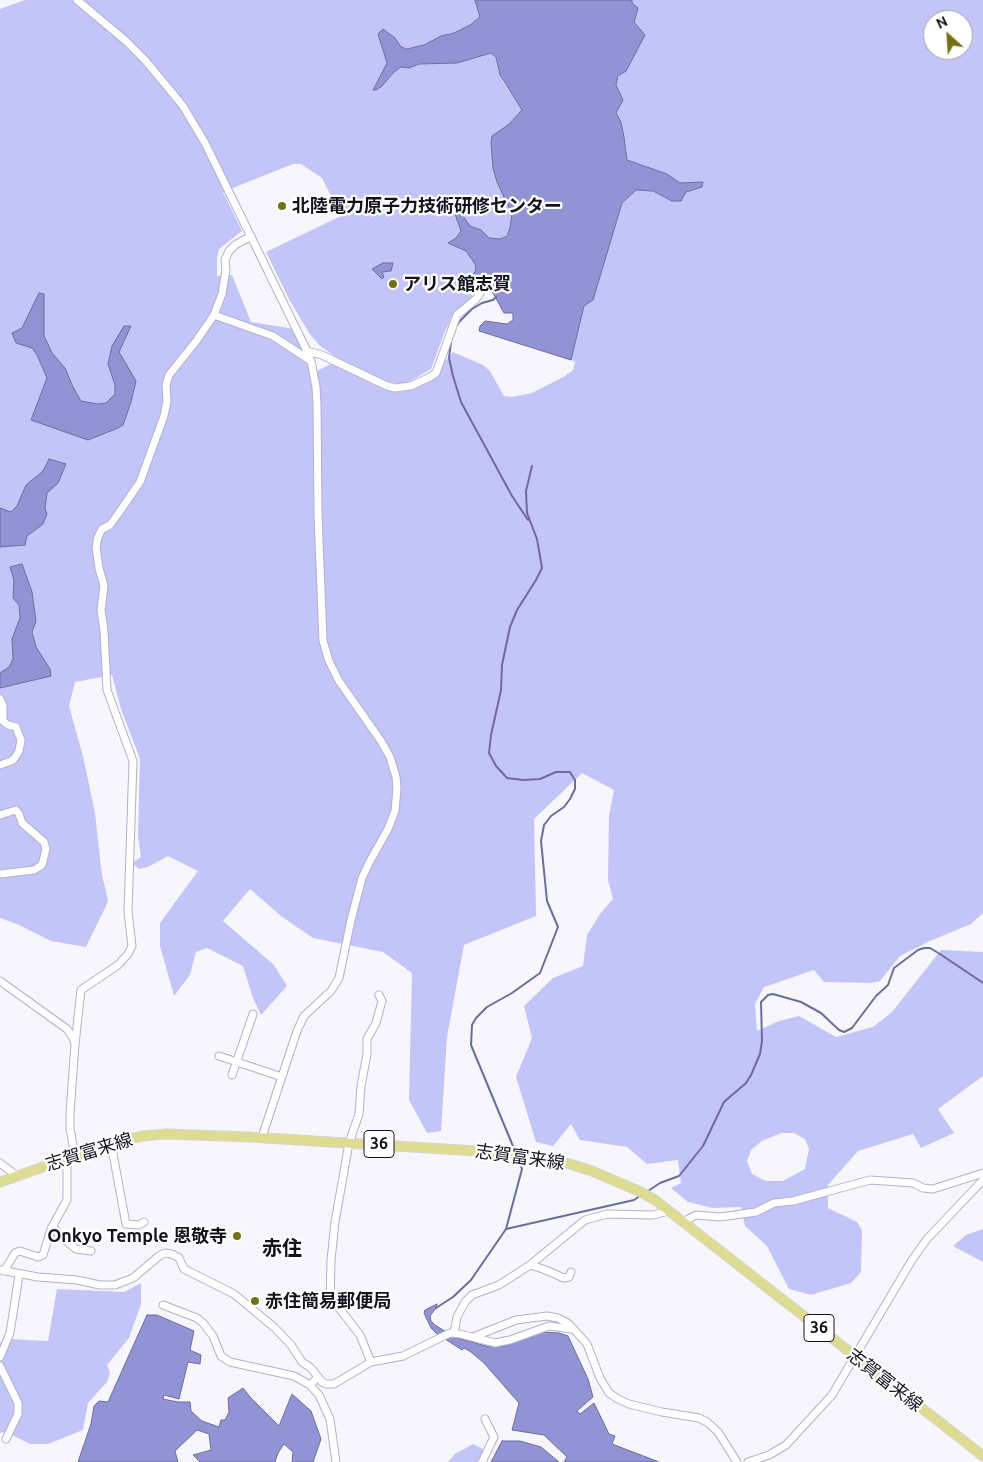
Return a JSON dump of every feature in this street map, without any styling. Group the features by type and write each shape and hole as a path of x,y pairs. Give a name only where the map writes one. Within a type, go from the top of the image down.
{"main road":[{"name":"志賀富来線","path":"0,1182 111,1142 166,1134 262,1137 510,1153 542,1157 570,1164 626,1185 655,1200 983,1456"}],"street":[{"path":"77,0 126,41 145,60 183,106 205,143 307,351 316,387 317,404 318,515 323,641 329,661 339,681 381,741 390,757 396,777 396,801 388,829 362,878 339,978 331,991 304,1016 297,1031 262,1137"},
{"path":"251,236 235,245 229,251 225,260 222,294 214,315 169,375 166,384 167,401 164,416 140,482 110,525 102,529 98,537 96,547 104,586 101,610 107,690 133,762 128,912 132,946 128,954 118,965 80,990 70,1113 71,1156 67,1200 53,1226 43,1256 38,1257 20,1251 15,1253 2,1270 20,1275 77,1280 100,1285 115,1285 133,1278 158,1256 165,1253 172,1254 179,1258 184,1269 234,1294 262,1317 291,1345 302,1362 311,1368 317,1378 322,1382 334,1384 370,1362 403,1356 452,1333 495,1343 510,1340 549,1326 572,1328"},
{"path":"307,351 322,355 388,386 402,388 411,386 436,373 457,315 476,299 482,290"},
{"path":"214,315 273,336 311,361"},
{"path":"0,699 3,706 3,720 8,725 16,727 21,740 19,751 14,758 0,765"},
{"path":"0,815 16,810 20,814 22,823 44,842 46,849 42,865 34,870 0,874"},
{"path":"0,981 70,1032 75,1044"},
{"path":"370,1362 360,1335 339,1308 330,1301 331,1260 335,1222 349,1143 359,1114 361,1086 367,1054 367,1039 376,1023 382,1001 379,994"},
{"path":"232,1075 253,1014"},
{"path":"219,1056 282,1077"},
{"path":"111,1142 126,1224 138,1225 144,1222"},
{"path":"0,1163 17,1176"},
{"path":"683,1222 696,1215 720,1217 756,1212 774,1203 793,1201 870,1180 913,1183 923,1188 933,1189 983,1173"},
{"path":"748,1462 769,1455 786,1446 832,1395 912,1260 927,1239 983,1180"},
{"path":"452,1333 457,1317 465,1302 472,1295 499,1285 530,1265 584,1220 595,1216 621,1213 654,1215 669,1211"},
{"path":"53,1226 58,1234 76,1249 91,1251"},
{"path":"530,1265 564,1278 569,1277 571,1272"},
{"path":"0,1357 10,1334 20,1275"},
{"path":"163,1305 203,1322 221,1356 230,1362 294,1376 310,1385 319,1394 330,1419 336,1462"},
{"path":"473,1337 516,1320 547,1316 564,1320 587,1344 600,1378 609,1392 629,1404 699,1418 707,1422 718,1432 737,1462"},
{"path":"0,1366 18,1403 18,1414 6,1439"},
{"path":"310,1385 317,1378"},
{"path":"482,1462 494,1437 485,1419"}],"shaded area":[{"path":"25,0 475,0 480,17 470,25 454,33 441,36 424,45 407,49 401,47 395,38 381,44 387,63 373,89 376,90 382,86 401,67 409,68 419,64 457,63 491,53 496,57 503,82 522,110 491,143 493,168 497,182 512,214 510,228 507,235 500,239 489,238 481,230 459,224 461,231 449,243 466,251 475,264 476,270 465,290 472,295 471,299 455,311 445,331 431,369 411,381 398,384 385,381 340,360 319,345 309,333 290,301 266,252 341,216 322,178 301,164 293,164 223,192 242,231 219,249 217,276 232,275 251,322 295,329 315,372 333,363 394,391 403,392 429,380 453,352 483,365 490,371 504,396 512,397 532,393 573,370 575,362 571,360 584,306 593,300 622,203 636,190 653,191 672,201 702,182 680,183 667,174 627,160 621,122 616,113 622,100 616,85 638,8 632,3 632,0 983,0 983,913 971,924 900,956 880,981 870,983 824,982 814,970 764,987 755,1004 757,1031 779,1021 799,1016 836,1037 873,1027 892,1012 941,950 983,952 983,1076 938,1109 954,1133 921,1148 913,1134 858,1151 828,1185 828,1208 857,1222 862,1230 861,1272 851,1283 811,1295 789,1289 767,1246 745,1226 741,1207 713,1208 688,1202 671,1188 681,1183 678,1160 647,1164 627,1147 580,1140 571,1124 553,1146 536,1142 516,1077 532,1038 524,1006 553,978 583,966 587,935 600,914 613,899 608,880 609,816 614,790 582,773 534,819 536,916 464,945 447,1037 441,1131 427,1133 409,1100 412,973 383,952 313,938 281,916 250,889 223,921 274,965 287,986 261,1015 253,998 243,966 207,948 196,952 190,975 174,996 160,946 160,923 198,871 168,856 148,867 139,869 132,863 141,857 138,836 140,759 121,709 112,675 75,682 69,706 83,756 95,813 102,875 108,900 106,906 86,947 51,941 17,924 0,918 0,9","holes":["781,1133 794,1133 805,1139 809,1149 805,1169 783,1181 766,1181 752,1174 747,1161 751,1150 762,1141"]},
{"path":"475,0 632,0 632,3 638,8 634,22 645,35 626,71 618,76 616,85 623,100 616,113 621,122 627,160 667,174 680,183 703,182 702,187 686,192 681,201 672,201 653,191 636,190 622,203 593,300 584,306 571,360 479,331 480,326 485,321 507,324 513,320 513,313 504,313 493,293 485,285 470,279 476,270 475,264 466,251 448,243 456,238 461,231 455,214 459,210 470,226 481,230 489,238 500,239 507,236 510,228 512,214 497,182 493,168 491,143 492,136 508,125 522,110 500,75 496,57 491,53 457,63 419,64 409,68 401,67 382,86 373,90 387,63 378,34 383,29 395,38 401,47 407,49 424,45 470,25 480,17"},
{"path":"383,263 393,263 391,271 382,272 384,277 382,279 372,269"},
{"path":"39,293 44,294 44,336 52,353 65,368 81,401 98,404 106,403 115,394 115,385 108,364 112,346 124,326 131,326 119,352 136,381 123,425 88,440 31,420 47,378 32,348 16,343 12,333 22,328"},
{"path":"49,459 66,464 58,483 47,493 45,508 47,514 43,524 27,536 25,545 0,547 0,508 11,512 17,506 26,485 43,471"},
{"path":"22,564 32,592 36,621 32,632 36,647 50,669 51,676 0,688 0,673 9,667 13,659 12,639 20,618 19,605 13,598 14,580 10,567"},
{"path":"983,1229 983,1262 953,1246 966,1235"},
{"path":"141,1283 141,1304 129,1338 107,1365 110,1373 107,1382 88,1403 83,1430 48,1444 30,1444 6,1432 0,1433 0,1343 7,1339 48,1341 57,1289 124,1292"},
{"path":"437,1304 430,1316 431,1321 435,1325 454,1337 486,1346 505,1346 542,1332 559,1333 568,1336 588,1379 593,1397 577,1411 580,1414 594,1403 609,1434 615,1436 612,1444 659,1462 564,1462 567,1457 544,1435 512,1430 519,1403 484,1363 471,1352 464,1348 462,1350 431,1328 424,1313 425,1310"},
{"path":"147,1315 157,1315 194,1331 190,1350 201,1355 200,1364 188,1362 179,1399 164,1395 163,1399 190,1402 191,1411 202,1421 219,1427 221,1420 225,1420 229,1412 228,1398 243,1388 279,1426 292,1394 311,1411 321,1439 313,1462 292,1462 293,1452 284,1444 275,1462 200,1462 193,1455 211,1450 209,1434 197,1430 175,1451 178,1462 78,1462 91,1424 94,1406 99,1401 108,1402"},
{"path":"502,1441 520,1441 541,1447 559,1462 491,1462"},
{"path":"473,1444 485,1450 479,1462 448,1462 455,1454"}],"waterway":[{"path":"455,328 472,309 496,297"},
{"path":"451,342 449,358 461,402 512,496 528,520"},
{"path":"515,1151 471,1045 472,1025 487,1007 512,993 540,973 558,927 547,901 541,841 544,825 551,816 564,807 575,789 575,780 570,772 556,772 540,779 523,780 507,778 496,766 489,753 501,690 502,665 510,627 517,610 542,568 537,539 527,513 526,491 532,466"},
{"path":"648,1191 660,1183 679,1176 703,1146 724,1102 746,1083 751,1075 760,1054 762,1041 761,1002 768,995 773,994 801,1002 821,1013 839,1030 844,1032 852,1028 876,996 888,985 894,968 918,950 930,948 983,983"},
{"path":"436,1308 453,1297 471,1280 506,1229 522,1169 518,1158"},
{"path":"506,1229 634,1200 641,1195"}],"place":[{"name":"北陸電力原子力技術研修センター","path":"282,206"},
{"name":"アリス館志賀","path":"393,284"},
{"name":"Onkyo Temple 恩敬寺","path":"237,1236"},
{"name":"赤住簡易郵便局","path":"255,1301"}],"district":[{"name":"赤住","path":"282,1248"}]}
